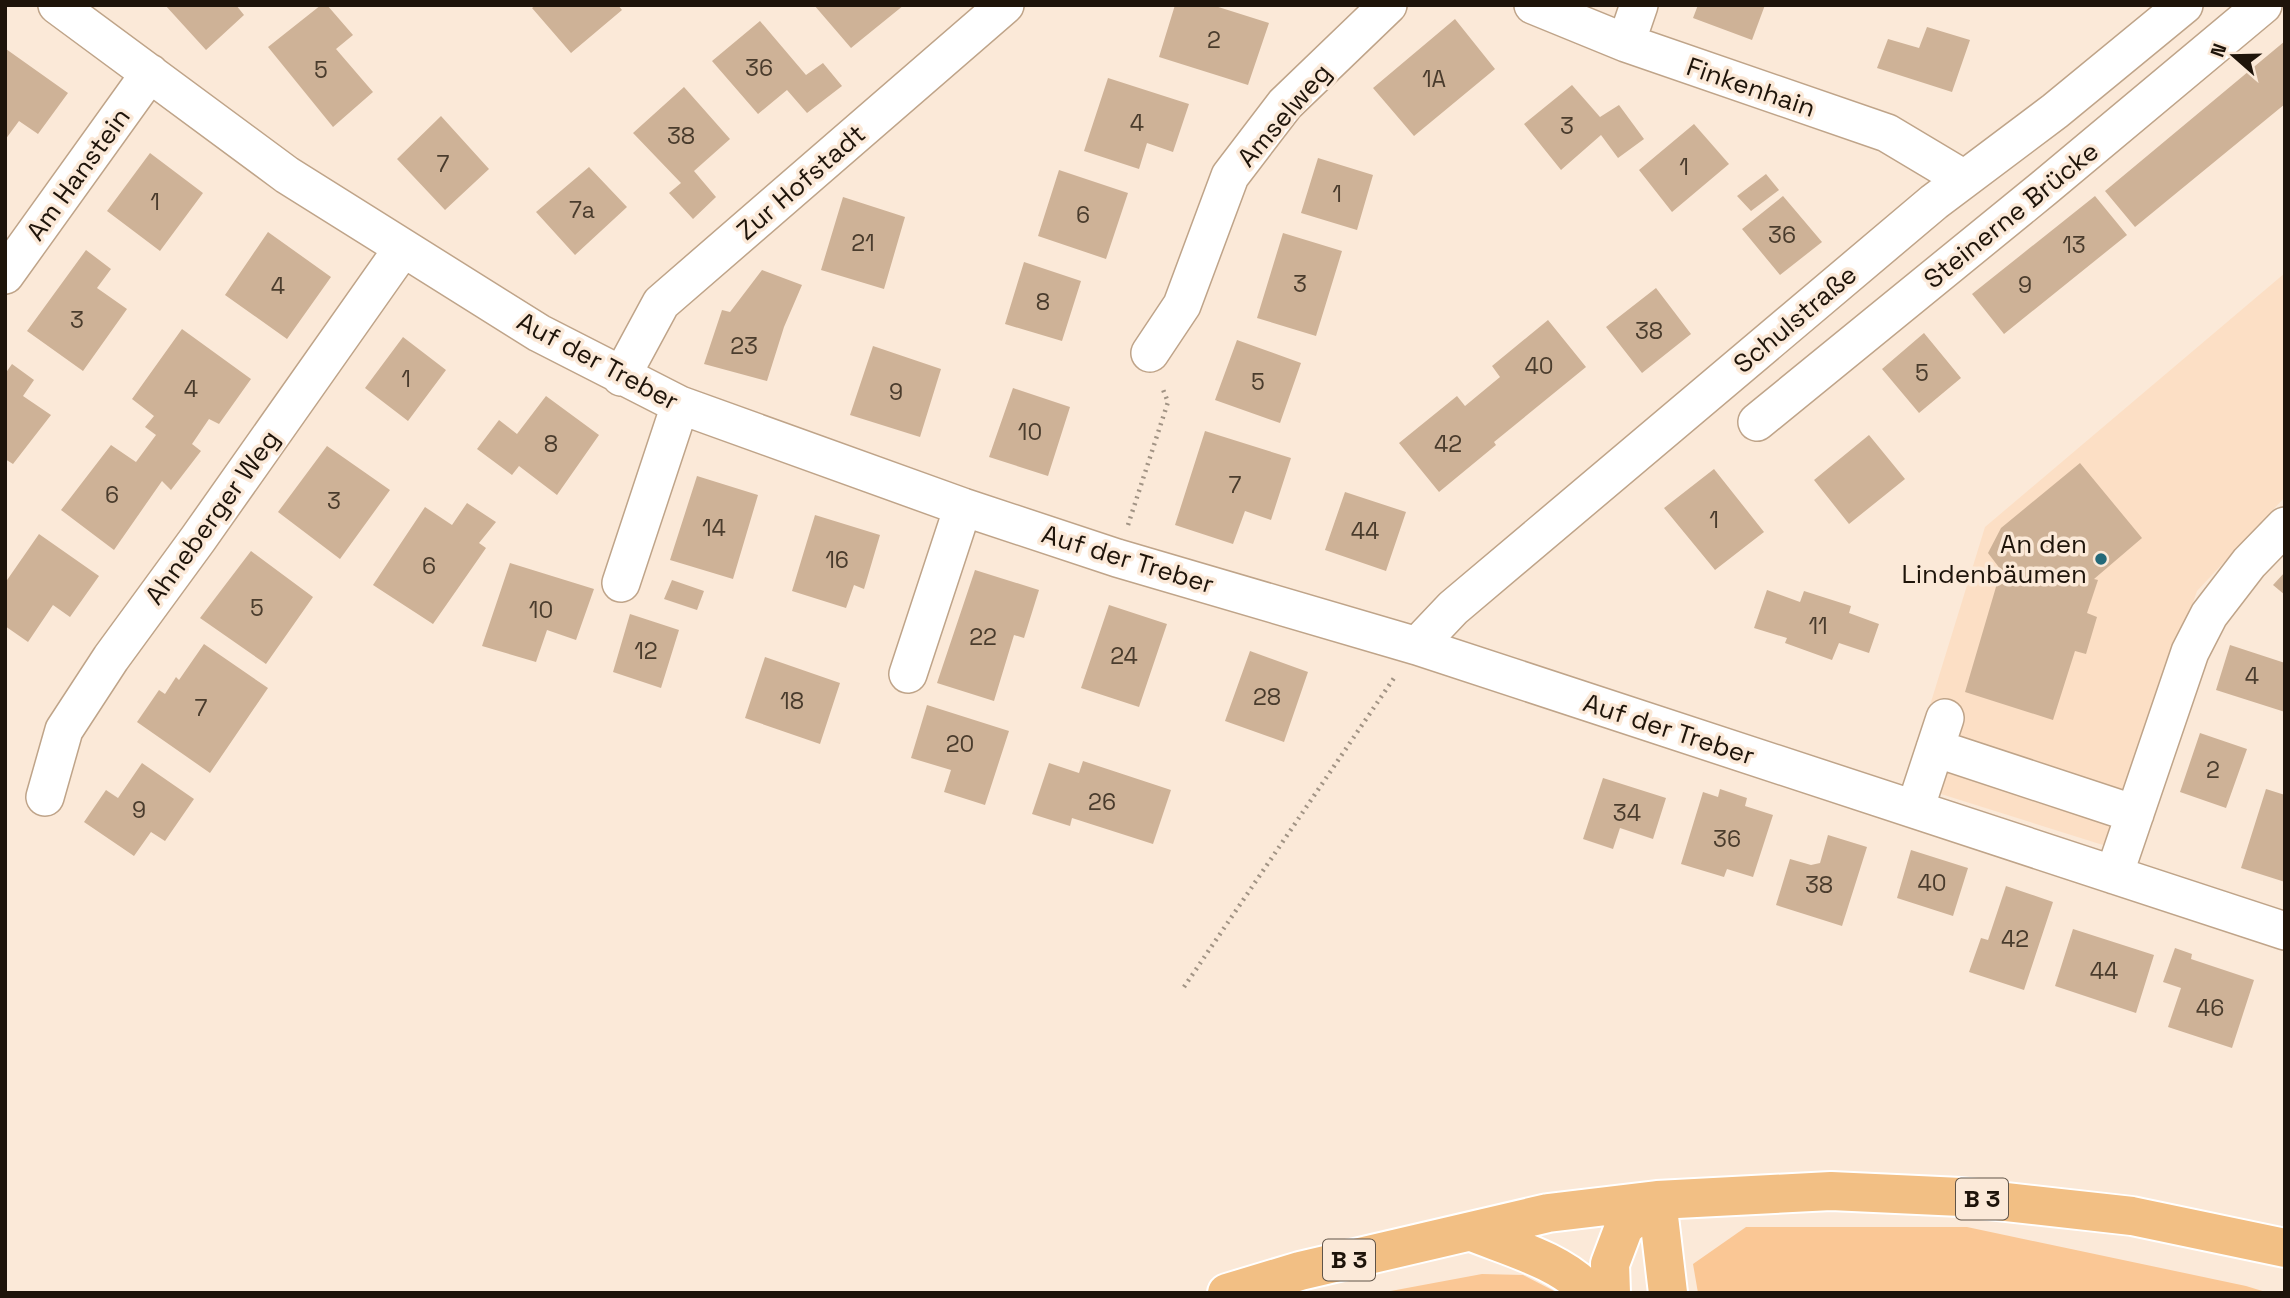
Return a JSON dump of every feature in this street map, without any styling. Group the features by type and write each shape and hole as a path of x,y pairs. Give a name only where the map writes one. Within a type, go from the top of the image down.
{"main road":[{"name":"B 3","path":"1227,1293 1300,1271 1548,1213 1657,1199 1831,1191 1961,1197 2132,1216 2285,1248"},
{"path":"1611,1293 1610,1264 1624,1227 1657,1199"},
{"path":"1657,1199 1668,1293"},
{"path":"1472,1232 1545,1261 1584,1286 1590,1293"}],"street":[{"name":"Auf der Treber","path":"57,5 287,175 539,333 680,405 963,507 1117,558 1417,646 2285,931"},
{"name":"Zur Hofstadt","path":"621,377 661,303 1005,5"},
{"name":"Amselweg","path":"1150,353 1182,305 1230,176 1285,104 1388,5"},
{"name":"Finkenhain","path":"1532,5 1626,43 1887,133 1964,179"},
{"path":"1626,43 1639,5"},
{"name":"Schulstraße","path":"1417,646 1453,608 1831,287 1934,202 2055,111 2184,5"},
{"name":"Steinerne Brücke","path":"1757,422 2263,5"},
{"name":"Am Hanstein","path":"5,275 150,73"},
{"name":"Ahneberger Weg","path":"45,797 64,730 111,658 403,248"},
{"path":"621,583 680,405"},
{"path":"908,674 963,507"},
{"path":"2114,875 2190,652 2209,615 2249,563 2285,526"},
{"path":"1915,810 1940,733 2135,814"}],"path":[{"path":"1117,558 1168,402 1150,353"},
{"path":"1184,987 1417,646"}],"shaded area":[{"name":"An den Lindenbäumen","path":"2285,273 2285,497 2197,591 2114,837 2103,845 1906,783 1985,527"},
{"path":"1746,1227 1967,1227 2269,1293 1698,1293 1693,1264"},
{"path":"1482,1274 1523,1275 1558,1293 1380,1293"}],"building":[{"path":"165,5 236,5 244,15 206,50"},
{"path":"321,5 327,5 353,35 336,49 373,92 333,127 268,47"},
{"path":"536,5 618,5 622,10 571,53 532,8"},
{"path":"814,5 904,5 851,48"},
{"path":"1175,5 1212,5 1269,23 1248,85 1159,57"},
{"path":"1698,5 1765,5 1752,40 1693,18"},
{"path":"1455,19 1495,69 1414,136 1373,88"},
{"path":"760,21 806,75 823,63 842,86 807,113 787,90 758,114 712,61"},
{"path":"1927,27 1970,40 1952,92 1877,68 1888,39 1919,48"},
{"path":"2285,41 2285,104 2135,227 2105,191"},
{"path":"6,49 68,93 38,134 19,121 5,140"},
{"path":"1108,78 1189,104 1173,152 1147,143 1139,169 1084,151"},
{"path":"1572,85 1600,117 1619,105 1644,139 1618,158 1601,135 1561,170 1524,124"},
{"path":"684,87 730,139 694,171 716,197 693,219 669,193 681,183 633,133"},
{"path":"441,116 489,169 445,210 397,159"},
{"path":"1694,124 1729,164 1672,212 1639,170"},
{"path":"150,153 203,193 160,251 107,211"},
{"path":"1318,158 1373,175 1357,230 1301,213"},
{"path":"589,167 627,207 575,255 536,212"},
{"path":"1059,170 1128,193 1106,259 1038,236"},
{"path":"1766,174 1779,190 1751,211 1737,196"},
{"path":"1783,196 1822,242 1780,275 1742,229"},
{"path":"2095,196 2127,235 2004,334 1972,294"},
{"path":"843,197 905,217 884,289 821,270"},
{"path":"268,232 331,277 287,339 225,295"},
{"path":"1283,233 1342,251 1316,336 1257,318"},
{"path":"86,250 111,269 97,288 127,309 83,371 27,331"},
{"path":"1024,262 1081,281 1062,341 1005,324"},
{"path":"762,270 802,285 784,327 767,381 704,364 722,310 730,312"},
{"path":"1656,288 1691,334 1642,373 1606,327"},
{"path":"1548,320 1586,367 1494,442 1496,445 1439,492 1399,443 1457,396 1465,406 1500,377 1492,366"},
{"path":"182,329 251,379 219,424 209,419 192,444 201,451 171,490 162,481 114,550 61,510 111,445 136,462 156,435 145,427 154,416 132,399"},
{"path":"1924,333 1961,378 1919,413 1882,369"},
{"path":"403,337 446,370 408,421 365,388"},
{"path":"1237,340 1301,363 1280,423 1215,400"},
{"path":"873,346 941,369 920,437 850,415"},
{"path":"12,364 34,380 23,396 51,415 13,464 5,459 5,374"},
{"path":"1013,388 1070,407 1048,476 989,457"},
{"path":"546,396 599,435 557,495 519,466 512,475 477,449 499,420 517,434"},
{"path":"1205,431 1291,458 1271,520 1245,511 1233,544 1175,525"},
{"path":"1869,435 1905,479 1849,524 1814,480"},
{"path":"327,446 390,490 340,559 278,512"},
{"path":"2080,463 2142,538 2094,579 2098,580 2087,613 2097,617 2086,654 2075,651 2053,720 1965,692 2001,570 1988,553 2001,528"},
{"path":"1714,469 1764,532 1715,570 1664,508"},
{"path":"697,476 758,495 733,579 670,560"},
{"path":"1345,492 1406,512 1386,571 1325,550"},
{"path":"467,503 496,522 479,543 486,548 433,624 373,585 425,507 452,525"},
{"path":"815,515 880,535 864,589 854,585 846,608 792,591"},
{"path":"39,534 99,576 70,617 53,605 28,642 5,626 5,583"},
{"path":"251,551 313,597 266,664 200,618"},
{"path":"510,563 594,589 576,640 547,630 536,662 482,646"},
{"path":"975,570 1039,590 1024,638 1014,635 994,701 937,683"},
{"path":"2285,572 2285,595 2273,585"},
{"path":"672,580 704,591 697,610 664,599"},
{"path":"1767,590 1800,602 1804,591 1851,606 1849,613 1879,624 1869,653 1839,643 1832,660 1785,643 1787,638 1754,628"},
{"path":"1109,605 1167,624 1139,707 1081,688"},
{"path":"630,614 679,630 661,688 613,672"},
{"path":"204,644 268,688 210,773 137,722 159,690 165,694 176,677 179,680"},
{"path":"2230,645 2285,663 2285,712 2216,690"},
{"path":"1250,651 1308,672 1284,742 1225,721"},
{"path":"765,657 840,683 820,744 745,718"},
{"path":"927,705 1009,731 985,805 944,792 951,770 911,758"},
{"path":"2200,733 2247,749 2226,808 2180,792"},
{"path":"1083,761 1171,790 1153,844 1072,818 1070,826 1032,814 1049,763 1079,773"},
{"path":"142,763 194,799 165,841 151,832 134,856 84,822 106,790 118,798"},
{"path":"1603,778 1666,798 1653,839 1620,828 1613,849 1583,839"},
{"path":"1720,789 1747,798 1745,806 1773,815 1753,877 1727,869 1724,877 1681,864 1703,792 1718,797"},
{"path":"2266,789 2285,795 2285,882 2241,868"},
{"path":"1828,835 1867,847 1842,926 1776,905 1790,859 1811,865 1820,863"},
{"path":"1911,850 1968,868 1953,916 1897,898"},
{"path":"2006,886 2053,902 2024,990 1969,972 1981,938 1988,940"},
{"path":"2073,929 2154,955 2136,1013 2055,986"},
{"path":"2175,948 2192,954 2191,959 2254,980 2232,1048 2168,1027 2181,988 2163,982"}],"place":[{"name":"An den Lindenbäumen","path":"2101,559"}]}
